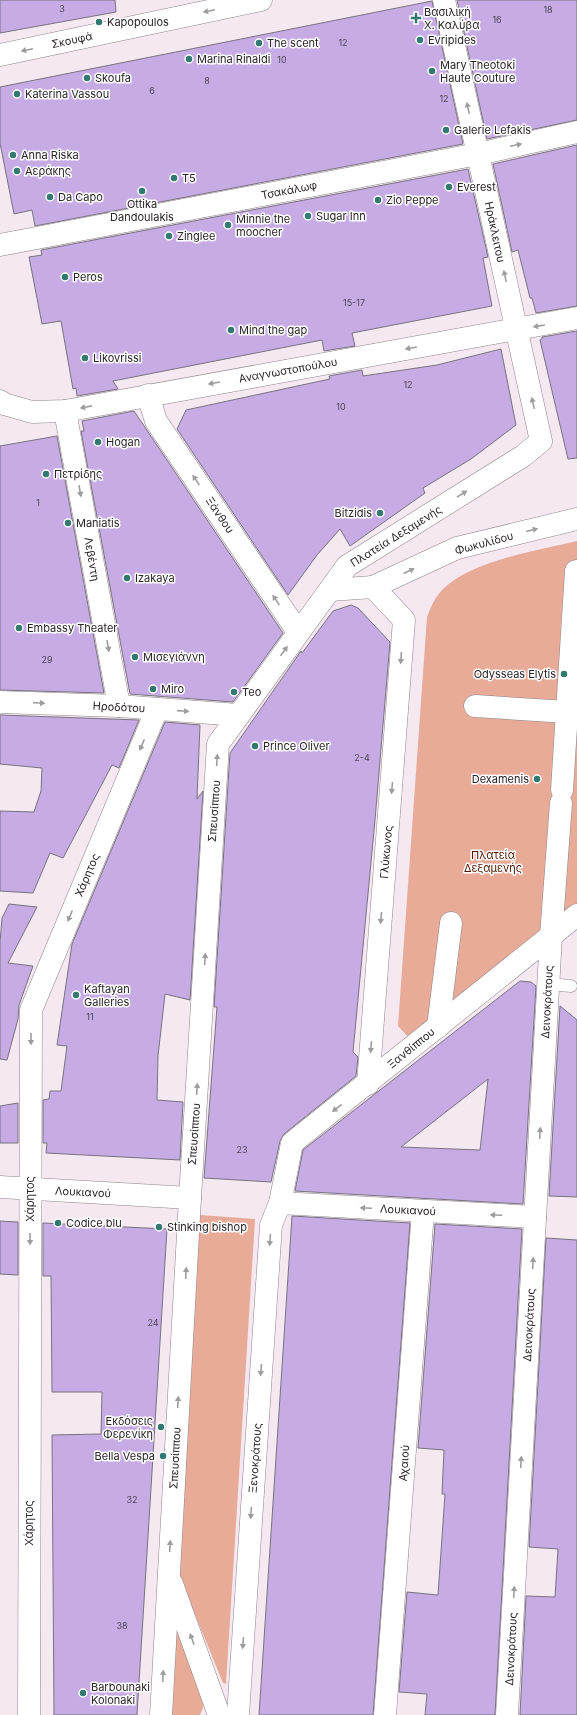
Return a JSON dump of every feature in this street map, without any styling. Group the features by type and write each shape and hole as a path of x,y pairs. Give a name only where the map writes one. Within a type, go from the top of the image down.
{"street":[{"name":"Σκουφά","path":"0,55 261,0"},
{"name":"Ηράκλειτου","path":"444,0 541,441"},
{"name":"Τσακάλωφ","path":"0,245 478,154 577,132"},
{"name":"Αναγνωστοπούλου","path":"0,401 4,404 32,412 65,411 577,318"},
{"name":"Ξάνθου","path":"148,395 156,421 298,632"},
{"name":"Λεβέντη","path":"65,411 119,706"},
{"name":"Πλατεία Δεξαμενής","path":"330,590 347,566 523,456 541,441"},
{"name":"Φωκυλίδου","path":"373,587 457,548 577,519"},
{"name":"Δεινοκράτους","path":"507,1715 551,936 567,712 573,672 576,571"},
{"path":"330,590 373,587"},
{"name":"Γλύκωνος","path":"368,1084 404,620 373,587"},
{"name":"Σπευσίππου","path":"161,1715 190,1198 218,744 330,590"},
{"name":"Ηροδότου","path":"0,702 119,706 238,715"},
{"path":"475,706 567,712"},
{"name":"Χάρητος","path":"29,1715 31,1010 157,709"},
{"name":"Ξανθίππου","path":"280,1203 292,1143 368,1084 577,915"},
{"path":"438,1027 451,923"},
{"name":"Λουκιανού","path":"0,1187 190,1198"},
{"name":"Λουκιανού","path":"280,1203 535,1217"},
{"name":"Ξενοκράτους","path":"238,1715 271,1225 280,1203"},
{"name":"Αχαιού","path":"386,1715 423,1211"},
{"path":"169,1575 219,1715"}],"lane":[{"path":"548,984 571,986"}],"green space":[{"name":"Πλατεία Δεξαμενής","path":"577,541 577,904 410,1039 398,1026 427,617 438,595 450,583 465,574 502,559"},
{"path":"200,1215 255,1219 226,1684 223,1683 178,1573"},
{"path":"176,1622 205,1702 200,1715 170,1715"}],"building":[{"path":"0,0 115,0 116,12 0,33"},
{"path":"457,0 577,0 577,120 487,139"},
{"path":"432,1 463,144 35,226 32,210 14,214 0,143 0,87"},
{"path":"577,145 577,306 536,313 532,298 530,298 518,250 512,252 493,164"},
{"path":"468,169 488,257 483,258 492,306 352,333 355,346 324,351 322,340 113,381 118,389 77,396 76,388 73,389 61,321 42,324 29,257 42,255 41,250"},
{"path":"577,331 577,458 568,459 540,340 542,337"},
{"path":"501,349 516,425 471,459 423,488 425,493 350,546 340,529 317,555 288,595 177,429 186,410 330,379 329,376 362,370 363,376 437,365"},
{"path":"134,411 283,633 233,702 130,694 81,431 84,431 82,421"},
{"path":"57,436 104,693 0,690 0,446"},
{"path":"351,605 358,608 390,642 353,1052 358,1057 356,1076 284,1134 280,1141 271,1182 204,1178 217,1007 214,1007 230,753 301,651 302,653 333,611"},
{"path":"0,715 139,720 119,768 112,765 63,858 50,853 33,893 0,891 0,811 34,812 41,791 42,768 0,764"},
{"path":"165,722 200,725 197,799 203,791 190,1000 165,994 158,1056 157,1100 183,1102 180,1160 46,1153 47,1143 43,1143 43,1100 49,1099 50,1091 61,1091 67,1046 57,1045 72,944"},
{"path":"9,904 37,907 8,963 33,966 19,1005 18,1019 7,1060 0,1059 0,942 2,918"},
{"path":"520,981 531,982 536,986 523,1204 295,1191 303,1150","holes":["488,1079 480,1150 401,1147"]},
{"path":"560,1006 577,1020 577,1197 549,1196"},
{"path":"18,1103 18,1143 0,1143 0,1106"},
{"path":"292,1216 410,1223 373,1715 259,1715"},
{"path":"0,1221 18,1222 18,1275 0,1274"},
{"path":"43,1223 167,1229 137,1715 54,1715 52,1435 101,1434 102,1392 52,1392 51,1276 43,1276"},
{"path":"435,1224 522,1229 495,1715 425,1715 427,1694 399,1692 407,1592 438,1595 445,1494 442,1494 444,1450 418,1448"},
{"path":"546,1238 577,1240 577,1715 520,1715 526,1596 555,1597 558,1549 529,1547"}],"place":[{"name":"Βασιλική Χ. Καλύβα","path":"416,18"},
{"name":"Kapopoulos","path":"99,22"},
{"name":"Evripides","path":"420,40"},
{"name":"The scent","path":"259,43"},
{"name":"Marina Rinaldi","path":"189,59"},
{"name":"Mary Theotoki Haute Couture","path":"432,71"},
{"name":"Skoufa","path":"87,78"},
{"name":"Katerina Vassou","path":"17,94"},
{"name":"Galerie Lefakis","path":"446,130"},
{"name":"Anna Riska","path":"13,155"},
{"name":"Αεράκης","path":"17,171"},
{"name":"T5","path":"174,178"},
{"name":"Everest","path":"449,187"},
{"name":"Ottika Dandoulakis","path":"142,191"},
{"name":"Da Capo","path":"50,197"},
{"name":"Zio Peppe","path":"378,200"},
{"name":"Sugar Inn","path":"308,216"},
{"name":"Minnie the moocher","path":"228,225"},
{"name":"Zinglee","path":"169,236"},
{"name":"Peros","path":"65,277"},
{"name":"Mind the gap","path":"231,330"},
{"name":"Likovrissi","path":"85,358"},
{"name":"Hogan","path":"98,442"},
{"name":"Πετρίδης","path":"46,474"},
{"name":"Bitzidis","path":"380,513"},
{"name":"Maniatis","path":"68,523"},
{"name":"Izakaya","path":"127,578"},
{"name":"Embassy Theater","path":"19,628"},
{"name":"Μισεγιάννη","path":"135,657"},
{"name":"Odysseas Elytis","path":"564,674"},
{"name":"Miro","path":"153,689"},
{"name":"Teo","path":"234,692"},
{"name":"Prince Oliver","path":"255,746"},
{"name":"Dexamenis","path":"537,779"},
{"name":"Kaftayan Galleries","path":"76,995"},
{"name":"Codice blu","path":"58,1223"},
{"name":"Stinking bishop","path":"159,1227"},
{"name":"Εκδόσεις Φερενίκη","path":"161,1427"},
{"name":"Bella Vespa","path":"163,1456"},
{"name":"Barbounaki Kolonaki","path":"83,1693"}]}
